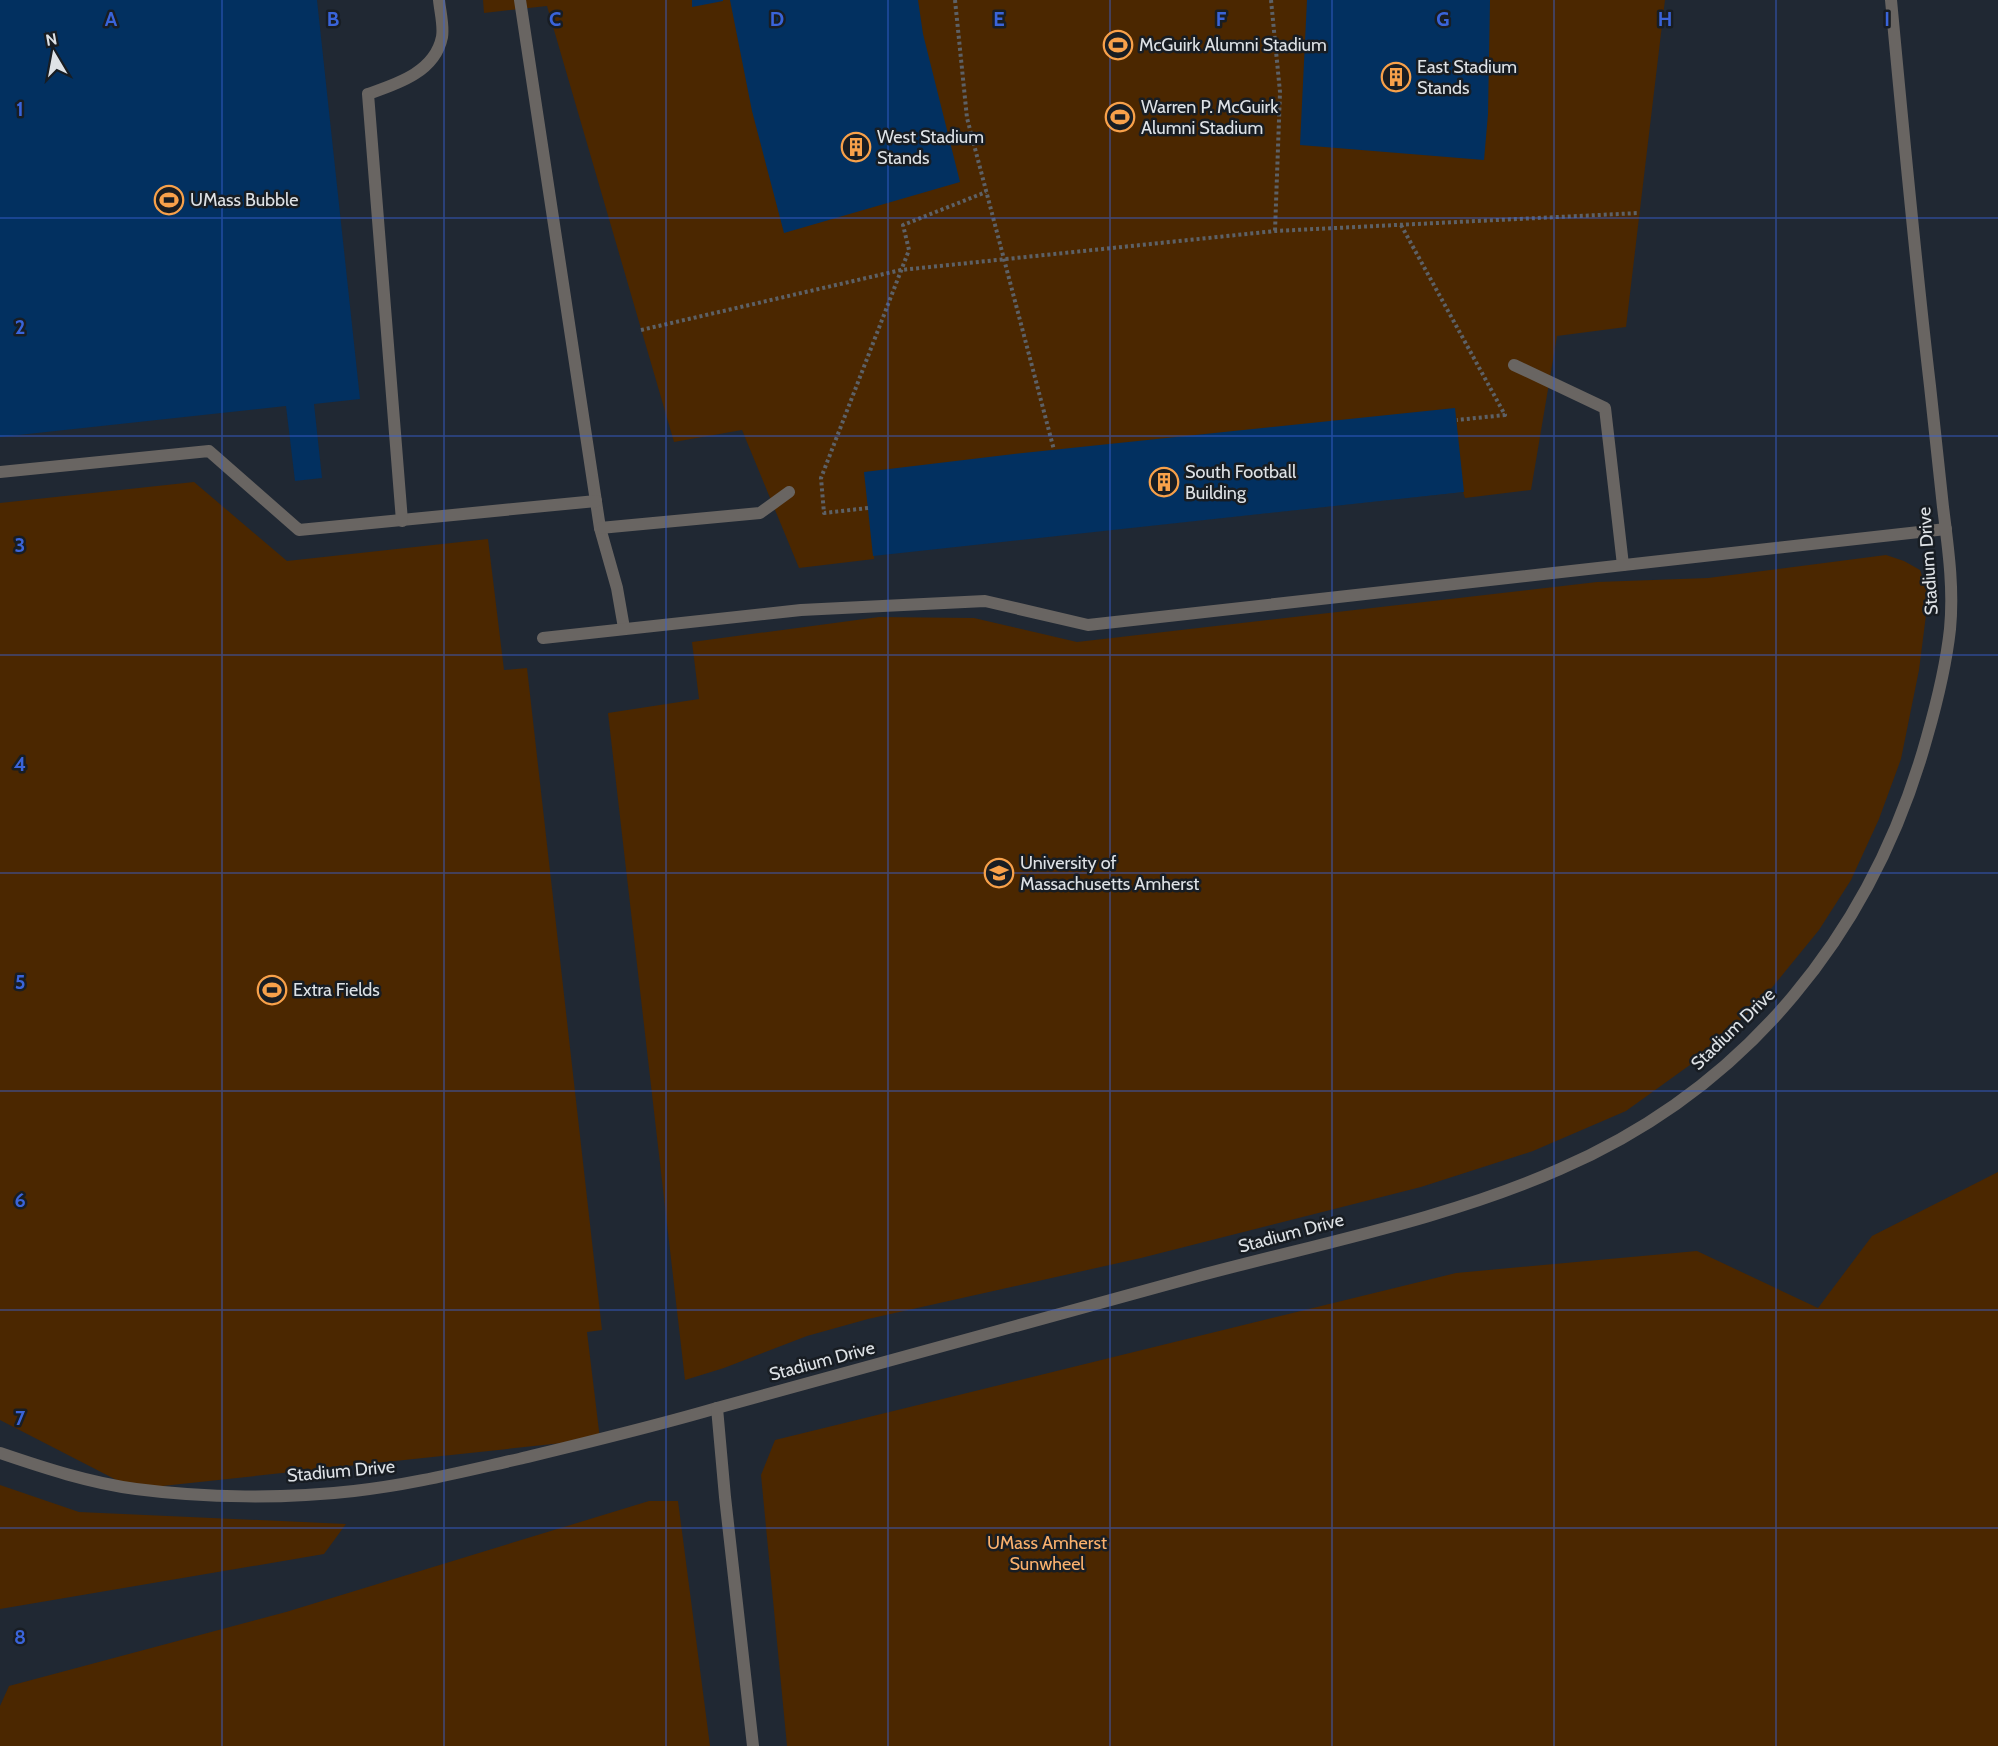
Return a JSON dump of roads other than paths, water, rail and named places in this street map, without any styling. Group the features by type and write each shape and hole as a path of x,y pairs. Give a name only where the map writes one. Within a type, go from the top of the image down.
{"street":[{"path":"402,521 368,94 400,82 432,62 442,37 439,0"},
{"path":"520,0 600,528 617,588 624,628"},
{"name":"Stadium Drive","path":"0,1453 65,1474 134,1489 207,1495 318,1494 354,1491 428,1479 600,1439 1438,1212 1558,1170 1646,1125 1685,1098 1724,1068 1799,990 1828,953 1853,913 1896,830 1914,783 1934,715 1945,666 1950,625 1951,587 1891,0"},
{"path":"1514,365 1605,408 1623,565"},
{"path":"0,472 209,451 299,530 596,501"},
{"path":"600,528 760,513 789,492"},
{"path":"543,638 801,610 985,601 1088,624 1946,529"},
{"path":"717,1408 753,1746"}],"place":[{"name":"McGuirk Alumni Stadium","path":"1118,45"},
{"name":"East Stadium Stands","path":"1396,77"},
{"name":"Warren P. McGuirk Alumni Stadium","path":"1120,117"},
{"name":"West Stadium Stands","path":"856,147"},
{"name":"UMass Bubble","path":"169,200"},
{"name":"South Football Building","path":"1164,482"},
{"name":"University of Massachusetts Amherst","path":"999,873"},
{"name":"Extra Fields","path":"272,990"}],"park label":[{"name":"UMass Amherst Sunwheel","path":"1047,1553"}]}
